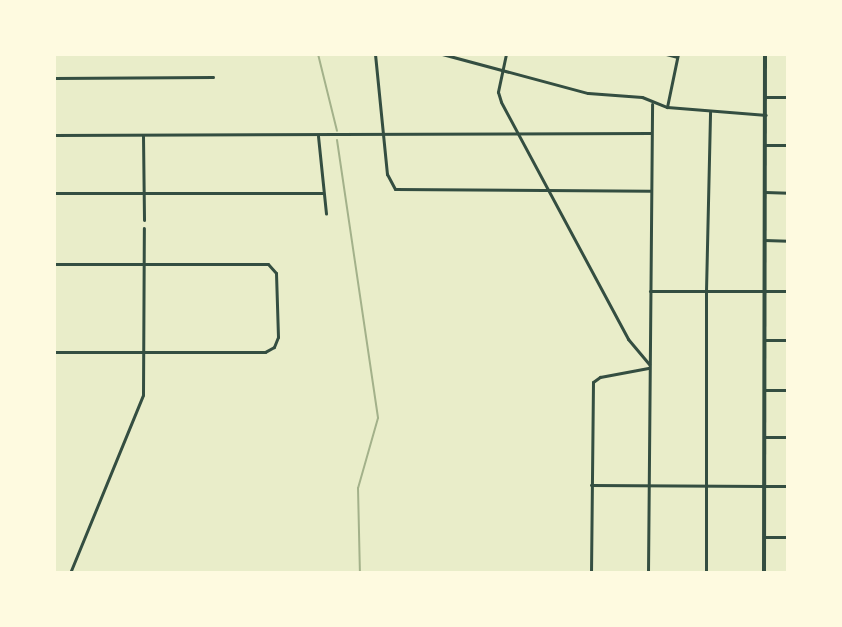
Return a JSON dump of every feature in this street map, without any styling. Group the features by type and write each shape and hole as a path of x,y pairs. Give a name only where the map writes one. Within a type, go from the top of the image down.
{"street":[{"path":"375,54 390,185 408,192 651,191"},
{"path":"442,54 588,93 642,97 652,104 667,107 766,115"},
{"path":"506,54 500,99 628,339 649,366"},
{"path":"666,54 677,55 667,107"},
{"path":"764,573 765,54"},
{"path":"54,78 213,77"},
{"path":"765,97 788,97"},
{"path":"648,573 652,104"},
{"path":"706,573 706,291 710,112"},
{"path":"54,135 651,133"},
{"path":"143,136 144,220"},
{"path":"318,136 326,214"},
{"path":"766,145 788,145"},
{"path":"765,192 788,193"},
{"path":"54,193 323,193"},
{"path":"70,573 139,412 144,387 145,352 144,228"},
{"path":"764,240 788,241"},
{"path":"54,264 272,266 277,287 278,337 274,347 265,352 54,352"},
{"path":"650,291 788,291"},
{"path":"765,340 788,340"},
{"path":"591,573 593,382 600,377 649,366"},
{"path":"765,390 788,390"},
{"path":"764,437 788,437"},
{"path":"591,485 788,486"},
{"path":"764,537 788,537"}],"waterway":[{"path":"318,54 337,131"},
{"path":"337,140 378,418 358,488 360,573"}]}
